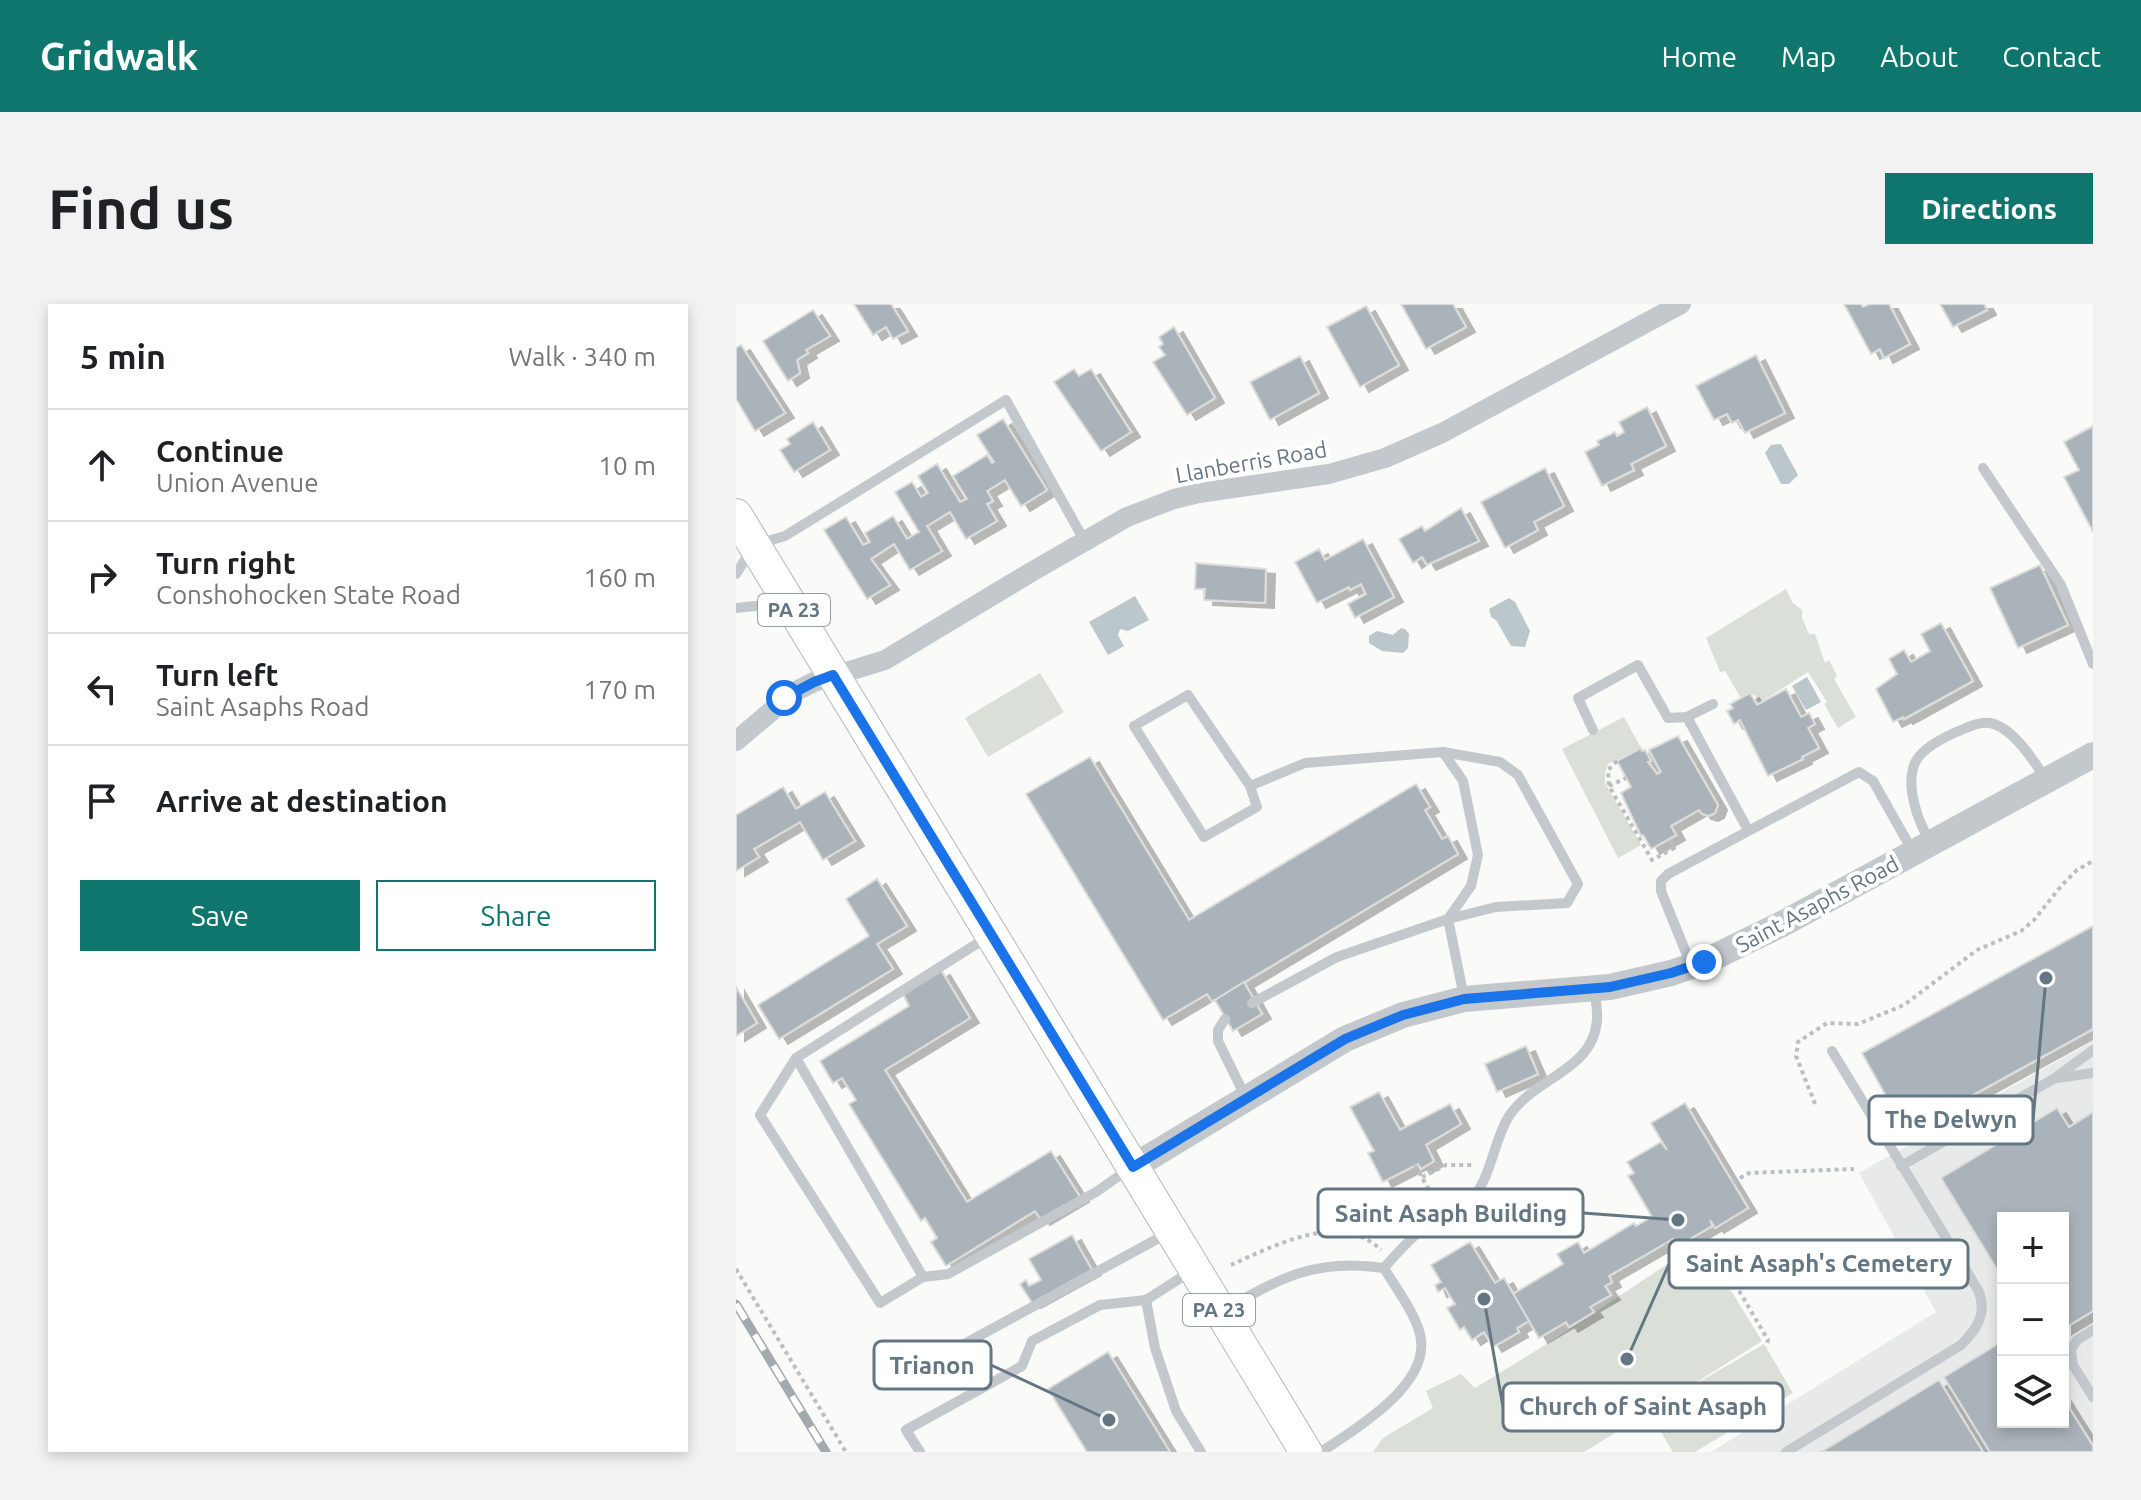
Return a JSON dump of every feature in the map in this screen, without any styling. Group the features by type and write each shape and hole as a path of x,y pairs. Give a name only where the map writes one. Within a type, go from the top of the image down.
{"main road":[{"name":"PA 23","path":"736,515 1306,1452"}],"street":[{"name":"Llanberris Road","path":"736,741 784,698 814,682 885,660 1127,517 1174,499 1329,474 1385,458 1442,433 1681,304"},
{"name":"Saint Asaphs Road","path":"1133,1167 1331,1046 1367,1028 1417,1010 1464,999 1595,990 1637,982 1691,966 1736,948 2093,755"}],"lane":[{"path":"736,574 754,545 785,536 1006,400 1084,540"},
{"path":"1983,468 2061,585 2093,664"},
{"path":"736,608 792,607"},
{"path":"1593,730 1578,698 1638,665 1668,718 1687,717 1713,704"},
{"path":"1188,695 1250,786 1257,807 1204,837 1134,726 1188,695"},
{"path":"1687,717 1748,830"},
{"path":"1922,848 1912,777 1915,762 1924,751 1947,736 1977,724 1990,723 2018,742 2046,780"},
{"path":"1443,752 1463,781 1478,855 1471,886 1448,919 1464,999"},
{"path":"1250,786 1305,763 1443,752 1500,762 1518,775 1578,884 1567,903 1496,907 1448,919 1337,957 1252,1003"},
{"path":"1691,966 1668,913 1661,881 1668,874 1859,772 1873,781 1922,848"},
{"path":"991,935 796,1058 760,1115 880,1303 923,1277 948,1274 1096,1192 1133,1167"},
{"path":"1221,1312 1265,1285 1296,1272 1339,1264 1387,1264 1424,1227 1474,1197 1506,1121 1517,1105 1533,1089 1577,1062 1587,1051 1597,1019 1595,990"},
{"path":"1225,1019 1218,1030 1218,1041 1246,1098"},
{"path":"1901,1166 2055,1078 2093,1050"},
{"path":"1786,1452 1961,1345 1973,1334 1980,1321 1982,1299 1978,1290 1832,1051"},
{"path":"796,1058 923,1277"},
{"path":"2055,1078 2093,1073"},
{"path":"922,1367 1171,1231"},
{"path":"1321,1452 1391,1400 1409,1380 1417,1365 1421,1352 1417,1326 1387,1264"},
{"path":"920,1452 906,1430 1022,1366 1032,1341 1100,1305 1146,1300 1194,1269"},
{"path":"1146,1300 1155,1348 1176,1411 1201,1452"},
{"path":"2093,1330 2072,1345 2071,1358 2093,1397"}],"path":[{"path":"1617,761 1608,770 1609,786 1652,860 1674,848 1669,838"},
{"path":"1609,786 1626,778"},
{"path":"1815,1104 1796,1056 1798,1042 1827,1023 1858,1024 1904,1005 1977,950 2021,931 2077,870 2093,861"},
{"path":"1422,1177 1456,1163 1487,1169"},
{"path":"1415,1165 1443,1215"},
{"path":"1733,1182 1749,1173 1854,1169"},
{"path":"1231,1265 1285,1241 1331,1233 1369,1240 1379,1247 1387,1264"},
{"path":"1665,1244 1671,1248 1705,1239 1711,1243 1768,1340 1766,1347"},
{"path":"736,1269 846,1452"}],"shaded area":[{"path":"1781,444 1798,475 1789,484 1781,484 1765,453 1771,445"},
{"path":"1786,589 1792,602 1802,610 1809,634 1815,634 1825,663 1829,660 1837,676 1834,679 1856,717 1838,728 1824,704 1827,702 1808,672 1759,703 1754,694 1742,700 1725,671 1720,672 1706,638"},
{"path":"1135,596 1149,620 1128,631 1120,629 1118,635 1124,646 1108,655 1089,622"},
{"path":"1509,598 1515,602 1530,631 1525,647 1511,646 1496,620 1491,617 1489,609"},
{"path":"1401,628 1409,634 1408,648 1403,653 1382,651 1369,643 1369,636 1377,631 1393,635"},
{"path":"1040,673 1064,712 988,757 965,718"},
{"path":"1807,677 1821,702 1806,710 1792,686"},
{"path":"1624,717 1641,748 1608,764 1605,783 1641,845 1618,858 1562,749"},
{"path":"2093,1041 2093,1452 1711,1452 1936,1312 1859,1173"},
{"path":"1701,1242 1762,1341 1667,1401 1764,1344 1793,1393 1695,1452 1673,1452 1649,1412 1584,1452 1373,1452 1383,1438 1433,1408 1426,1391 1461,1374 1475,1388"}],"building":[{"path":"854,304 891,304 908,331 893,339 886,327 873,335"},
{"path":"1401,304 1453,304 1466,327 1426,349"},
{"path":"1844,304 1861,304 1863,307 1889,304 1910,344 1884,358 1880,349 1871,354"},
{"path":"1940,304 1984,304 1987,310 1953,327"},
{"path":"1366,306 1399,365 1360,387 1327,327"},
{"path":"813,310 830,336 806,350 808,353 797,360 800,373 788,381 763,341"},
{"path":"1174,327 1215,398 1187,415 1153,362 1165,355 1159,347 1163,344 1159,337"},
{"path":"741,345 785,413 755,431 736,399 736,348"},
{"path":"1756,355 1785,413 1745,433 1738,420 1732,423 1727,414 1714,420 1696,386"},
{"path":"1300,356 1319,393 1270,420 1250,382"},
{"path":"1074,369 1079,376 1091,369 1131,432 1101,451 1054,382"},
{"path":"1647,407 1666,446 1631,464 1634,470 1602,486 1585,452 1599,445 1597,441 1615,432 1617,436 1624,432 1619,422"},
{"path":"1003,419 1047,490 1021,506 1005,480 987,491 993,501 987,504 997,521 966,539 950,512 927,526 942,551 910,570 894,544 871,559 890,585 867,599 824,530 846,517 863,545 870,542 865,533 893,516 907,539 919,532 895,492 912,482 921,497 928,493 918,476 937,464 960,502 967,499 953,476 987,455 994,462 977,435"},
{"path":"813,422 830,450 794,472 780,450 790,444 787,439"},
{"path":"2093,426 2093,532 2064,477 2079,470 2064,442"},
{"path":"1545,468 1564,506 1534,522 1538,530 1505,548 1481,502"},
{"path":"1461,508 1479,541 1427,565 1422,557 1413,563 1399,539 1422,526 1425,531"},
{"path":"1363,539 1394,597 1355,618 1348,604 1366,594 1361,584 1317,603 1295,562 1319,549 1325,560"},
{"path":"1196,563 1266,569 1265,603 1204,600 1205,589 1195,589"},
{"path":"2040,565 2068,625 2018,648 1990,588"},
{"path":"1941,623 1973,681 1893,722 1876,689 1897,674 1889,659 1904,650 1911,662 1930,651 1921,634"},
{"path":"1786,689 1801,717 1809,713 1815,724 1808,728 1819,748 1768,776 1740,720 1734,724 1727,711 1733,708 1730,704 1750,693 1757,705"},
{"path":"1678,736 1718,805 1715,813 1709,816 1699,810 1671,826 1676,835 1651,849 1641,836 1621,793 1631,787 1617,761 1641,748 1657,774 1661,772 1649,750"},
{"path":"1090,757 1189,920 1416,784 1430,807 1425,810 1442,839 1448,836 1458,854 1215,1000 1212,1001 1207,994 1163,1020 1026,794"},
{"path":"783,787 796,809 825,792 855,841 823,860 800,822 754,849 759,857 736,871 736,815"},
{"path":"877,879 907,926 877,944 893,969 779,1039 758,1005 869,936 846,899"},
{"path":"2093,926 2093,1029 1906,1132 1862,1053"},
{"path":"941,970 970,1018 885,1070 967,1202 1051,1151 1080,1197 1041,1220 1035,1211 946,1266 931,1242 937,1238 925,1218 921,1221 849,1104 856,1100 842,1078 833,1083 820,1061 909,1006 903,994"},
{"path":"1244,982 1262,1014 1233,1031 1215,1000"},
{"path":"736,987 757,1023 736,1036"},
{"path":"1526,1046 1538,1074 1497,1092 1485,1064"},
{"path":"1379,1092 1400,1130 1450,1104 1461,1124 1426,1145 1434,1161 1421,1169 1418,1164 1383,1182 1368,1153 1374,1151 1350,1107"},
{"path":"1685,1103 1748,1208 1715,1228 1710,1220 1712,1226 1678,1246 1673,1239 1609,1276 1612,1282 1605,1286 1611,1295 1590,1307 1594,1312 1569,1327 1566,1322 1539,1338 1513,1294 1563,1264 1557,1254 1578,1242 1584,1253 1634,1223 1636,1226 1652,1217 1628,1176 1634,1173 1627,1162 1661,1142 1667,1150 1651,1123"},
{"path":"2057,1108 2069,1127 2093,1112 2093,1311 2069,1325 2069,1212 1997,1212 1997,1269 1941,1178"},
{"path":"1072,1235 1092,1270 1032,1303 1020,1284 1026,1280 1029,1286 1041,1280 1029,1259"},
{"path":"1470,1242 1495,1283 1504,1278 1529,1321 1517,1328 1519,1332 1493,1347 1484,1332 1472,1340 1464,1327 1460,1330 1447,1308 1455,1304 1445,1288 1438,1292 1435,1285 1441,1282 1431,1265"},
{"path":"1997,1345 1997,1428 2069,1428 2069,1408 2093,1446 2093,1452 1990,1452 1944,1377"},
{"path":"1108,1352 1170,1452 1087,1452 1048,1389"},
{"path":"1939,1380 1983,1452 1821,1452"}],"railway":[{"path":"736,1304 826,1452"}],"place":[{"name":"The Delwyn","path":"2046,978"},
{"name":"Saint Asaph Building","path":"1678,1220"},
{"name":"Church of Saint Asaph","path":"1484,1299"},
{"name":"Saint Asaph's Cemetery","path":"1627,1359"},
{"name":"Trianon","path":"1109,1420"}],"route":[{"path":"784,698 833,675 1133,1167 1304,1062 1374,1025 1464,999 1595,990 1637,982 1704,962"}]}
